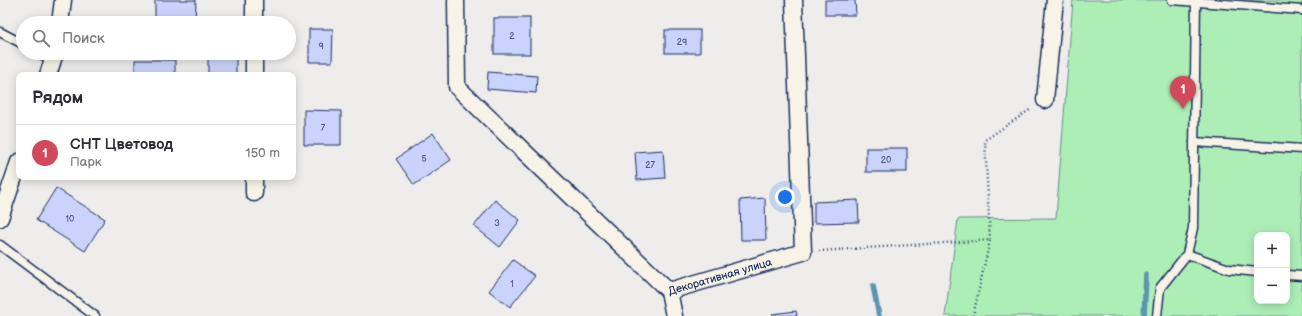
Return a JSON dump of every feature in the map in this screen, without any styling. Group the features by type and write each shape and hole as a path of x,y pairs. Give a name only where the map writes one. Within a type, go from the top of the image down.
{"street":[{"path":"61,16 63,0"},
{"path":"254,0 254,16"},
{"name":"Декоративная улица","path":"456,0 457,87 669,291 803,252"},
{"path":"794,0 803,252"},
{"path":"1045,100 1055,0"},
{"path":"254,60 254,72"},
{"path":"0,218 16,171"},
{"path":"669,291 674,316"}],"lane":[{"path":"1172,0 1302,10"},
{"path":"1157,316 1160,288 1187,254 1193,228 1196,1"},
{"path":"0,32 16,40"},
{"path":"1194,142 1302,149"},
{"path":"0,245 95,316"},
{"path":"1187,254 1229,268 1254,272"},
{"path":"1290,275 1302,276"}],"path":[{"path":"973,316 990,240 984,140 1045,100"},
{"path":"803,252 990,240"}],"green space":[{"path":"1073,0 1302,0 1302,316 945,316 958,219 1056,218"}],"building":[{"path":"155,0 196,0 195,16 155,16"},
{"path":"825,0 855,0 856,15 825,15"},
{"path":"494,18 530,18 530,54 494,54"},
{"path":"309,29 333,29 332,62 309,62"},
{"path":"665,30 700,30 700,53 665,53"},
{"path":"135,60 175,60 175,72 135,72"},
{"path":"208,60 236,60 236,72 208,72"},
{"path":"488,72 537,76 536,93 487,89"},
{"path":"304,110 341,111 341,145 304,145"},
{"path":"433,133 451,160 414,185 396,159"},
{"path":"866,148 907,148 907,172 866,172"},
{"path":"663,150 665,178 637,180 635,152"},
{"path":"56,188 105,219 85,251 36,220"},
{"path":"765,198 766,240 741,240 740,200"},
{"path":"495,200 520,220 500,247 474,226"},
{"path":"858,200 859,222 814,223 814,202"},
{"path":"513,260 535,276 510,307 489,291"},
{"path":"796,311 797,316 773,316 772,314"}],"waterway":[{"path":"1144,316 1146,275"},
{"path":"873,286 879,316"}],"place":[{"name":"СНТ Цветовод","path":"1183,109"}]}
